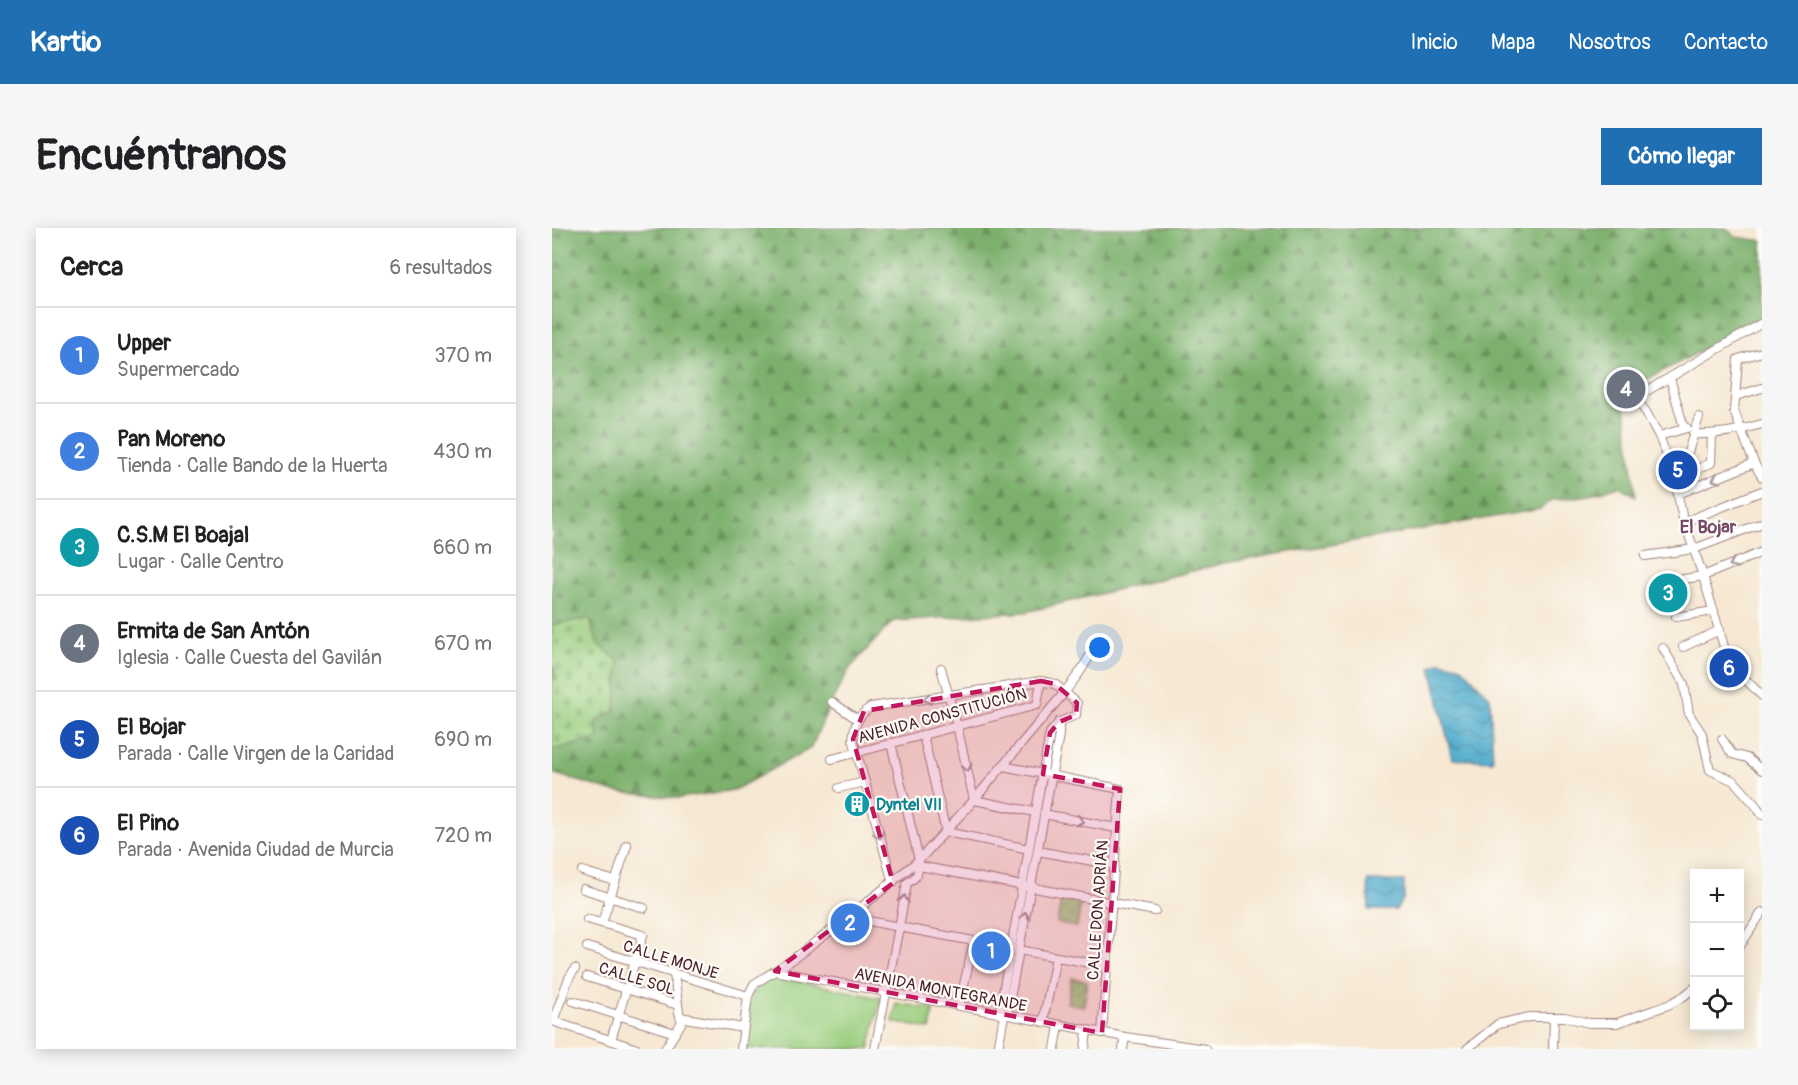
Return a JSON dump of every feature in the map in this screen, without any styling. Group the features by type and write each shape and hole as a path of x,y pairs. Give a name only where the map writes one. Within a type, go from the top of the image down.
{"street":[{"path":"1635,398 1762,323"},
{"path":"1762,352 1738,358 1734,411 1754,463 1762,477"},
{"path":"1670,378 1684,428"},
{"path":"1610,387 1635,398 1646,412 1678,473"},
{"path":"1736,396 1762,388"},
{"path":"1699,417 1678,473 1678,494 1684,522 1732,665 1762,696"},
{"path":"1659,436 1684,428 1712,434 1742,430 1762,424"},
{"path":"1678,473 1691,472 1711,463 1712,434"},
{"path":"1678,494 1754,463"},
{"path":"1684,522 1762,492"},
{"path":"1645,556 1694,549 1762,523"},
{"path":"1653,584 1703,576 1762,552"},
{"path":"1676,617 1714,611"},
{"path":"1683,647 1720,630"},
{"path":"741,1049 748,996 756,982 775,971 849,917 919,863 1065,693 1098,642"},
{"path":"1663,648 1684,684 1689,714 1702,734 1710,770 1734,781 1762,815"},
{"path":"941,668 974,800"},
{"path":"892,883 853,738 857,719 871,707 1041,681 1055,684 1077,703 1076,715 1059,722 1050,733 1044,814 1038,851 1026,886"},
{"name":"AVENIDA CONSTITUCIÓN","path":"832,759 1036,705 1041,681"},
{"path":"832,702 857,719"},
{"path":"923,735 946,832"},
{"path":"1722,739 1732,754 1747,758 1762,770"},
{"path":"876,1049 907,882 918,874 919,863 891,743"},
{"path":"1003,766 1047,775"},
{"path":"998,1049 1026,886 1035,812 1047,775"},
{"name":"CALLE DON ADRIÁN","path":"1047,775 1120,789 1102,1033"},
{"path":"839,788 865,782"},
{"path":"974,800 1035,812"},
{"path":"1044,814 1116,828"},
{"path":"946,832 1029,849"},
{"path":"602,923 627,845"},
{"path":"1038,851 1114,864"},
{"path":"919,863 1155,911"},
{"path":"582,871 615,881"},
{"path":"583,889 644,908"},
{"path":"1744,940 1762,912"},
{"path":"849,917 1106,966"},
{"path":"587,919 643,935 611,1040"},
{"path":"959,1006 974,941"},
{"name":"CALLE MONJE","path":"587,947 748,996"},
{"path":"1043,1022 1056,957"},
{"path":"575,969 569,978 552,1021 637,1049"},
{"name":"AVENIDA MONTEGRANDE","path":"775,971 1167,1046 1205,1049"},
{"path":"665,1049 682,1022 674,974"},
{"name":"CALLE SOL","path":"587,977 678,1005"},
{"path":"1467,1049 1498,1024 1530,1017 1565,1017 1589,1023 1617,1023 1668,1005 1690,992"},
{"path":"573,1001 675,1033"},
{"path":"680,1017 743,1028"},
{"path":"1553,1049 1554,1017"},
{"path":"1055,1049 1059,1025"},
{"path":"1085,1049 1088,1030"},
{"path":"1123,1049 1125,1037"}],"highlighted area":[{"path":"1041,681 1055,684 1077,703 1076,715 1059,722 1050,733 1043,774 1120,789 1102,1033 775,971 893,883 853,739 864,711"}],"green space":[{"path":"552,228 1726,228 1736,237 1762,241 1762,321 1757,319 1623,392 1636,496 1619,486 1591,495 1552,500 1540,509 1225,563 1026,612 893,621 850,668 811,748 734,790 679,798 615,792 552,773"},
{"path":"589,618 598,645 619,661 615,711 596,721 599,738 552,750 552,680 557,678 552,664 552,625"},
{"path":"1062,895 1081,900 1077,927 1057,923"},
{"path":"779,977 881,998 869,1049 745,1049 747,1014 751,996 760,983"},
{"path":"1072,978 1087,981 1084,1006 1067,1003"},
{"path":"896,1003 934,1009 930,1029 893,1022"}],"water":[{"path":"1441,662 1462,667 1490,697 1493,761 1452,759 1431,667"},
{"path":"1368,881 1404,881 1404,898 1396,910 1369,910"}],"place":[{"name":"Ermita de San Antón","path":"1626,389"},
{"name":"El Bojar","path":"1678,470"},
{"name":"C.S.M El Boajal","path":"1668,593"},
{"name":"El Pino","path":"1729,668"},
{"name":"Dyntel VII","path":"857,804"},
{"name":"Pan Moreno","path":"850,923"},
{"name":"Upper","path":"991,951"}],"district":[{"name":"El Bojar","path":"1708,527"}]}
